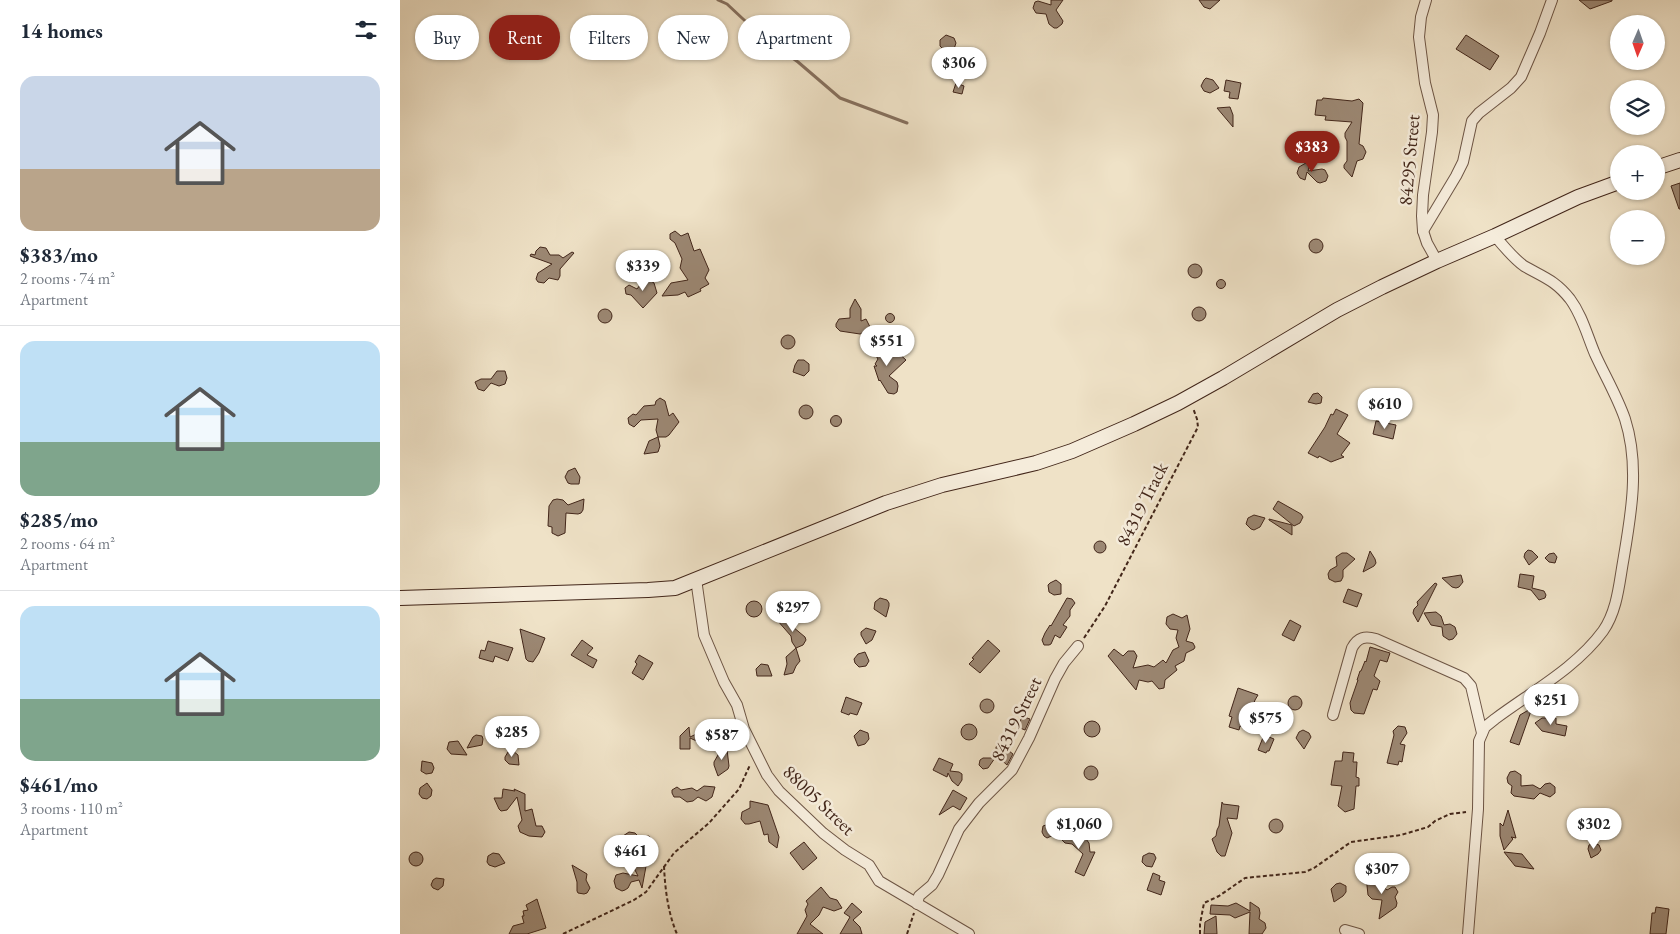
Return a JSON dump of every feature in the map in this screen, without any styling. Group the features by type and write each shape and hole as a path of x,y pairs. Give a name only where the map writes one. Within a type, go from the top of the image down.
{"street":[{"name":"84295 Street","path":"1426,0 1421,17 1419,37 1425,82 1433,115 1423,196 1423,231 1436,261"},
{"path":"1423,231 1463,162 1472,121 1479,113 1511,88 1521,77 1540,34 1552,0"},
{"path":"1665,165 1680,160"},
{"path":"400,598 675,588 895,500 942,485 1036,464 1072,451 1178,403 1224,378 1337,310 1436,261 1610,186"},
{"path":"1468,934 1474,881 1478,809 1478,753 1482,733 1485,727 1495,719 1574,661 1604,630 1612,616 1619,584 1630,514 1634,468 1633,453 1625,420 1578,311 1561,289 1548,278 1515,258 1495,236"},
{"name":"88005 Street","path":"696,579 704,635 724,682 737,705 744,729 755,754 767,776 779,791 823,833 869,865 879,882 969,934"},
{"path":"1333,715 1352,648 1359,639 1368,637 1468,681 1471,686 1482,733"},
{"name":"84319 Street","path":"917,904 919,896 932,885 938,875 959,829 979,803 1012,770 1030,738 1055,679 1064,663 1078,646"},
{"path":"1346,930 1359,934"}],"path":[{"name":"84319 Track","path":"1078,646 1106,606 1198,427 1193,408 1197,404"},
{"path":"563,934 634,900 646,892 674,853 709,823 739,789 755,754"},
{"path":"1200,934 1204,903 1219,896 1245,878 1305,872 1314,868 1351,842 1402,835 1428,827 1435,821 1450,814 1478,809"},
{"path":"664,866 667,898 672,924 677,934"},
{"path":"906,934 917,904"}],"building":[{"path":"1051,0 1063,0 1056,10 1063,21 1057,28 1049,24 1046,14 1036,13 1033,8 1035,2 1038,1 1051,5"},
{"path":"1199,0 1220,0 1210,9 1204,7"},
{"path":"1579,0 1612,0 1612,1 1590,9"},
{"path":"946,35 954,38 956,43 953,52 962,62 961,67 954,72 946,68 945,63 948,54 940,46 940,40"},
{"path":"1466,35 1499,56 1490,70 1456,49"},
{"path":"1206,78 1213,80 1219,88 1210,93 1204,91 1201,86"},
{"path":"1226,80 1241,83 1238,99 1229,98 1230,92 1224,91"},
{"path":"956,83 964,86 962,94 953,92"},
{"path":"1323,98 1352,101 1359,99 1363,103 1359,144 1363,146 1366,152 1363,159 1357,161 1352,177 1344,168 1344,165 1347,161 1345,133 1352,122 1325,120 1326,116 1315,115 1317,100 1322,100"},
{"path":"1230,107 1233,115 1233,127 1217,108"},
{"path":"1311,160 1308,171 1325,170 1328,176 1326,181 1317,182 1307,172 1305,180 1300,178 1297,173 1299,167"},
{"path":"1680,183 1680,209 1679,209 1671,186"},
{"path":"675,231 681,236 688,233 694,251 700,249 709,270 705,278 709,284 700,289 701,291 688,297 685,292 678,295 662,296 671,283 688,280 680,268 682,259 675,243 670,239 670,234"},
{"path":"1316,239 1321,241 1323,246 1321,251 1316,253 1311,251 1309,246 1311,241"},
{"path":"540,247 546,248 550,255 559,255 563,258 572,252 574,253 560,269 558,280 549,278 544,283 538,282 536,279 538,273 552,264 530,256 531,254 535,255"},
{"path":"1192,264 1198,264 1202,271 1198,278 1192,278 1188,274 1188,268"},
{"path":"648,279 654,283 657,293 643,308 631,295 626,294 625,288 629,285 637,289 643,281"},
{"path":"1221,279 1226,284 1221,289 1216,284"},
{"path":"855,299 861,309 861,321 866,319 871,329 860,334 840,331 836,327 839,319 850,318 850,309"},
{"path":"1196,307 1202,307 1206,314 1202,321 1196,321 1192,317 1192,311"},
{"path":"605,309 610,311 612,316 610,321 605,323 600,321 598,316 600,311"},
{"path":"890,314 894,318 890,322 886,318"},
{"path":"785,335 791,335 795,342 791,349 785,349 781,345 781,339"},
{"path":"868,343 882,344 890,357 896,351 906,360 889,376 897,382 897,392 894,394 888,393 879,381 874,366 877,366 875,364 878,359"},
{"path":"798,360 804,360 809,364 809,371 804,376 793,372"},
{"path":"497,371 505,371 507,378 505,384 499,386 491,383 484,391 478,389 475,382 481,379 491,379"},
{"path":"1318,393 1322,397 1321,403 1308,402 1313,394"},
{"path":"660,398 665,401 669,416 673,413 679,422 669,435 658,437 656,430 658,419 641,420 634,427 629,424 628,418 633,414 636,415 644,406 655,405 656,401"},
{"path":"806,405 811,407 813,412 811,417 806,419 801,417 799,412 801,407"},
{"path":"1336,409 1348,415 1337,434 1350,443 1341,455 1344,457 1331,462 1308,453 1331,414 1333,415"},
{"path":"834,416 838,416 841,421 840,425 834,426 831,423 831,419"},
{"path":"1376,421 1396,425 1393,439 1373,434"},
{"path":"658,437 660,446 658,452 644,454 649,441"},
{"path":"575,468 580,477 579,484 568,483 565,477 568,471"},
{"path":"584,499 581,513 566,513 565,533 558,536 552,533 552,527 548,526 549,506 553,500 563,500 568,505"},
{"path":"1278,501 1301,514 1303,517 1300,523 1294,526 1273,509"},
{"path":"1254,515 1265,518 1260,527 1254,530 1246,524 1248,518"},
{"path":"1269,520 1292,525 1292,535"},
{"path":"1100,541 1106,547 1100,553 1094,547"},
{"path":"1528,550 1538,557 1529,565 1524,557"},
{"path":"1370,551 1376,563 1363,572"},
{"path":"1342,553 1347,553 1355,559 1343,570 1341,581 1335,582 1329,579 1328,574 1330,570 1337,566 1336,557"},
{"path":"1554,553 1557,557 1555,563 1549,562 1545,558 1549,554"},
{"path":"1520,574 1534,576 1532,588 1544,591 1545,598 1539,600 1531,590 1518,587"},
{"path":"1461,575 1463,582 1456,588 1452,587 1442,578"},
{"path":"1056,580 1061,584 1061,594 1054,595 1049,592 1048,585"},
{"path":"1435,583 1437,584 1418,622 1413,613 1418,605 1417,602"},
{"path":"1348,589 1362,594 1357,607 1343,602"},
{"path":"880,598 887,600 889,603 886,617 874,609 875,602"},
{"path":"1067,598 1072,599 1075,603 1070,610 1070,616 1063,625 1067,627 1060,638 1055,635 1051,644 1044,645 1042,640 1045,633"},
{"path":"751,601 757,601 762,606 760,615 751,617 746,612 746,606"},
{"path":"1436,612 1441,616 1444,625 1450,624 1455,627 1457,634 1453,639 1449,640 1443,636 1442,627 1431,625 1424,613"},
{"path":"1173,614 1182,618 1187,615 1190,629 1186,641 1193,643 1195,647 1186,653 1184,661 1175,666 1177,670 1165,680 1164,688 1159,689 1152,681 1139,680 1136,690 1108,656 1114,649 1123,656 1128,651 1134,651 1137,656 1133,668 1148,665 1154,667 1163,660 1166,663 1173,650 1179,647 1176,638 1178,630 1170,629 1166,624 1167,617"},
{"path":"778,618 785,622 790,618 796,624 793,627 806,640 803,645 796,648 791,636 777,620"},
{"path":"1290,620 1301,626 1294,641 1282,635"},
{"path":"866,628 876,631 872,640 866,644 861,632"},
{"path":"520,629 545,638 533,662 526,659"},
{"path":"582,640 593,648 587,655 597,660 593,668 571,655"},
{"path":"988,640 1000,651 980,673 969,664"},
{"path":"488,641 513,648 508,661 495,656 493,662 479,658 481,650 485,651"},
{"path":"1370,647 1390,653 1387,662 1380,660 1374,676 1380,681 1377,690 1373,689 1364,714 1354,713 1351,710 1350,703"},
{"path":"796,648 800,661 793,673 784,675 787,664 786,657"},
{"path":"865,652 869,661 866,666 859,667 854,659 858,654"},
{"path":"639,655 653,663 643,680 632,673"},
{"path":"761,664 768,665 772,676 757,676 756,669"},
{"path":"1238,688 1258,695 1246,728 1240,726 1239,730 1229,727 1232,717 1229,716"},
{"path":"1295,696 1300,698 1302,703 1300,708 1295,710 1290,708 1288,703 1290,698"},
{"path":"846,697 862,703 857,715 841,712"},
{"path":"987,699 992,701 994,706 992,711 987,713 982,711 980,706 982,701"},
{"path":"1532,708 1519,745 1510,742 1520,715"},
{"path":"1024,717 1030,719 1025,730 1020,728 1019,725"},
{"path":"1542,718 1556,718 1556,724 1567,726 1565,736 1542,731 1535,723"},
{"path":"1089,721 1095,721 1100,726 1098,735 1089,737 1084,732 1084,726"},
{"path":"969,724 977,732 969,740 961,732"},
{"path":"1398,726 1405,727 1407,733 1400,744 1405,745 1402,762 1399,761 1398,765 1387,763 1394,735 1393,731"},
{"path":"689,727 690,737 705,730 710,734 712,743 703,744 690,738 690,749 680,749 680,736"},
{"path":"860,730 868,733 869,739 865,744 858,746 854,736"},
{"path":"1303,730 1309,733 1311,737 1304,749 1296,738 1299,732"},
{"path":"476,735 482,736 482,745 467,748 473,737"},
{"path":"1264,735 1274,739 1269,751 1266,753 1258,750"},
{"path":"458,741 467,755 451,754 447,749 449,742"},
{"path":"726,741 729,766 728,769 718,776 714,762"},
{"path":"1000,742 1008,744 1009,751 1013,754 1007,765 996,755 996,747"},
{"path":"513,751 518,755 519,765 509,764 505,760 508,752"},
{"path":"1343,752 1354,753 1353,762 1357,762 1356,777 1359,778 1359,786 1356,786 1354,809 1345,812 1338,806 1342,786 1331,785 1335,761 1342,761"},
{"path":"939,758 953,764 950,771 962,774 962,780 958,786 952,781 948,773 947,777 933,770"},
{"path":"983,758 995,758 988,768 983,769 979,765 980,760"},
{"path":"422,761 432,763 434,768 432,773 426,774 421,771"},
{"path":"1091,766 1096,768 1098,773 1096,778 1091,780 1086,778 1084,773 1086,768"},
{"path":"1515,771 1521,775 1521,786 1533,785 1540,789 1545,784 1550,783 1555,787 1555,793 1550,797 1540,793 1534,799 1514,796 1511,793 1512,786 1508,783 1507,778 1510,772"},
{"path":"427,783 432,790 431,796 427,799 422,798 419,794 420,788"},
{"path":"704,786 715,787 712,797 706,801 698,797 693,801 687,802 680,797 674,797 672,793 672,790 677,787 681,790 692,788 697,791"},
{"path":"503,789 515,791 514,789 525,794 525,811 532,809 536,826 542,826 545,832 542,837 529,836 520,832 518,826 522,820 517,797 507,810 501,811 499,809 494,798 502,798"},
{"path":"953,790 967,798 960,810 953,806 939,815"},
{"path":"750,801 768,805 779,837 777,848 769,842 768,834 764,835 760,821 745,824 741,819 742,812 750,808"},
{"path":"1222,802 1223,804 1239,806 1237,819 1227,818 1232,833 1225,856 1221,856 1217,852 1212,839 1216,836 1219,826"},
{"path":"1508,810 1516,838 1511,837 1513,839 1504,850 1500,836 1500,823 1503,826"},
{"path":"1273,819 1279,819 1283,826 1279,833 1273,833 1269,829 1269,823"},
{"path":"1054,825 1058,833 1047,838 1042,832 1043,826"},
{"path":"1066,829 1073,831 1078,840 1086,839 1089,843 1090,852 1095,852 1084,876 1075,872 1083,854 1072,844 1065,843 1059,833"},
{"path":"629,832 635,833 642,840 634,845 628,845 620,838"},
{"path":"649,836 652,839 649,862 643,837"},
{"path":"804,842 817,858 803,870 790,853"},
{"path":"1593,843 1599,845 1601,850 1591,858 1588,849 1589,845"},
{"path":"416,852 421,854 423,859 421,864 416,866 411,864 409,859 411,854"},
{"path":"1504,852 1522,854 1534,869 1515,866"},
{"path":"493,853 499,854 505,863 495,867 489,865 487,862 488,856"},
{"path":"1149,853 1154,854 1156,858 1152,867 1146,866 1142,862 1143,856"},
{"path":"647,861 642,888 639,880 631,882 625,890 622,891 616,888 614,881 616,875 623,873 638,876 633,866"},
{"path":"572,865 587,874 586,880 590,888 587,893 578,893"},
{"path":"1153,873 1160,876 1159,880 1165,882 1161,895 1147,890"},
{"path":"1377,874 1378,882 1387,890 1395,887 1398,892 1395,897 1396,907 1379,919 1382,900 1372,899 1368,895 1366,876"},
{"path":"436,878 444,879 443,886 438,890 431,885"},
{"path":"1340,883 1346,886 1346,892 1334,902 1331,889"},
{"path":"821,887 830,898 837,900 842,908 834,911 823,907 819,915 810,924 823,934 797,934 807,916 805,910 808,904 806,901"},
{"path":"537,899 546,928 527,934 509,934 513,926 524,923 522,916 524,916 523,911 528,910 526,905"},
{"path":"1250,902 1259,908 1259,919 1265,923 1266,928 1262,934 1249,934 1250,912 1235,918 1230,915 1210,914 1211,905 1228,906 1236,903 1250,911"},
{"path":"852,903 862,912 853,920 860,927 862,934 840,934 850,917 844,913"},
{"path":"1656,907 1669,909 1666,934 1650,934 1652,913 1655,913"},
{"path":"1216,916 1217,934 1204,934 1205,922"}],"waterway":[{"path":"718,0 727,4 758,33 798,62 840,98 907,123"}]}
